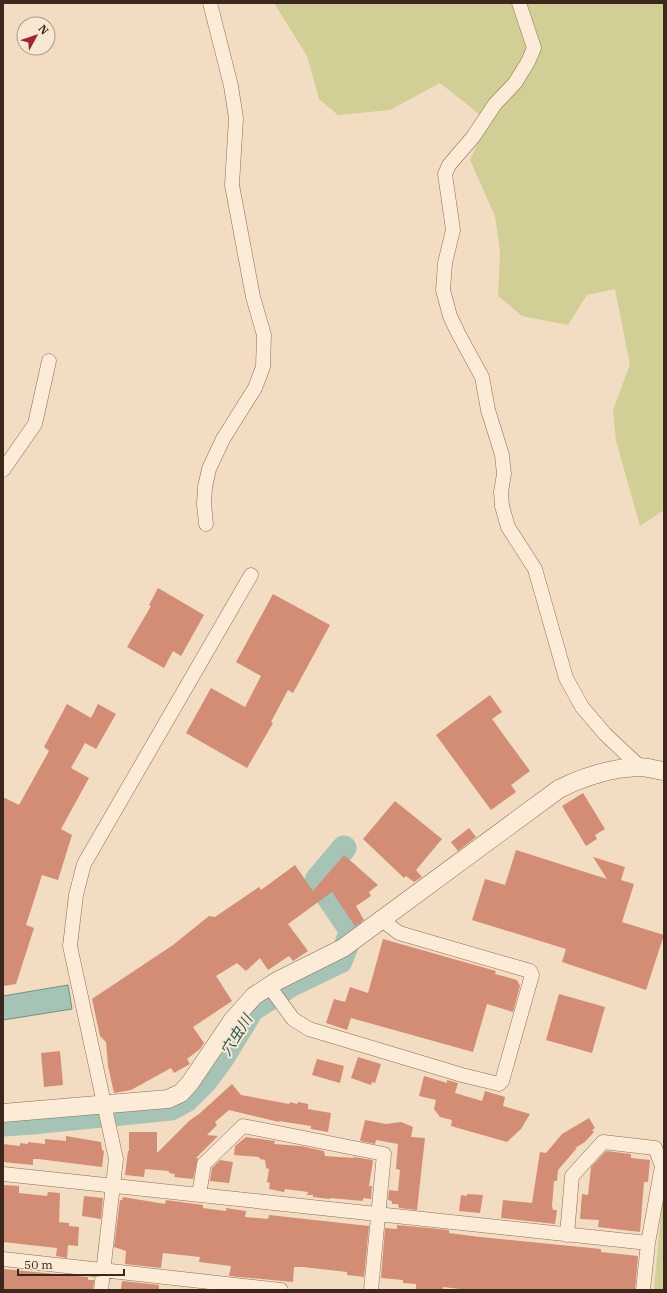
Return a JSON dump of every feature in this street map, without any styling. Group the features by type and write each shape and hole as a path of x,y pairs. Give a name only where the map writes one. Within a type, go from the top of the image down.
{"street":[{"path":"206,524 204,504 205,487 209,469 223,439 255,388 263,367 264,335 253,297 232,185 236,118 231,86 210,3"},
{"path":"519,3 534,48 528,62 515,84 495,104 473,137 449,165 445,174 453,230 445,263 443,290 450,316 482,377 488,410 502,455 504,474 501,492 502,506 508,527 535,568 566,678 582,707 605,734 640,767"},
{"path":"3,470 35,424 49,361"},
{"path":"101,1290 102,1270 116,1159 70,946 76,895 84,864 251,575"},
{"path":"3,1113 168,1099 181,1093 199,1072 232,1021 254,996 269,986 343,948 559,789 575,781 593,776 640,767 664,771"},
{"path":"269,986 293,1018 309,1029 462,1075 499,1084 502,1081 532,975 530,971 399,933 382,920"},
{"path":"199,1195 204,1164 243,1126 384,1154 371,1290"},
{"path":"567,1235 572,1176 603,1142 655,1148 663,1166 648,1244 643,1290"},
{"path":"3,1174 648,1244"},
{"path":"3,1259 281,1290"}],"shaded area":[{"path":"274,3 664,3 664,510 640,526 616,441 613,410 630,365 615,289 587,295 568,325 522,316 498,296 500,252 495,216 470,160 488,121 440,83 390,110 338,115 319,99 307,56"},
{"path":"68,985 72,1009 3,1020 3,996"},
{"path":"664,1179 664,1290 654,1290"}],"building":[{"path":"158,588 204,615 181,656 173,651 164,668 127,647 151,606 149,605"},
{"path":"273,594 330,625 293,693 288,690 271,722 273,723 247,768 186,733 211,688 245,707 261,676 236,662"},
{"path":"490,695 502,712 492,719 530,771 511,785 516,792 491,810 436,735"},
{"path":"67,704 91,718 98,704 116,714 96,749 85,743 71,768 89,778 61,829 72,835 58,880 42,875 26,925 34,928 16,984 3,986 3,797 19,805 49,751 44,747"},
{"path":"583,793 605,829 595,835 597,839 586,846 562,806"},
{"path":"395,801 442,839 416,870 422,877 414,882 406,876 404,878 363,839"},
{"path":"469,828 476,837 458,851 451,842"},
{"path":"516,850 607,879 593,857 625,867 621,880 634,884 622,922 664,935 646,990 562,962 566,949 472,920 485,879 505,885"},
{"path":"344,855 378,885 369,892 371,896 356,906 364,920 355,926 332,892 288,924 308,951 293,961 289,956 268,970 260,958 246,971 237,963 216,976 232,1001 193,1027 204,1043 200,1049 187,1059 190,1064 174,1073 171,1068 131,1090 114,1093 108,1066 106,1042 100,1036 92,999 173,945 209,916 215,917 259,887 261,890 295,865 313,891"},
{"path":"383,939 496,971 495,974 517,980 520,986 513,1012 487,1004 473,1052 351,1018 347,1030 326,1023 334,999 345,1002 350,987 368,993"},
{"path":"559,994 605,1007 592,1053 546,1040"},
{"path":"60,1051 63,1085 44,1087 41,1053"},
{"path":"358,1057 381,1064 375,1083 372,1082 371,1085 351,1078"},
{"path":"317,1059 344,1066 340,1083 312,1075"},
{"path":"424,1076 447,1083 447,1080 458,1083 455,1093 482,1101 485,1091 505,1097 503,1106 530,1114 521,1129 507,1142 451,1126 452,1120 440,1117 434,1109 436,1100 419,1096"},
{"path":"232,1084 241,1095 289,1104 290,1102 297,1104 298,1102 308,1104 308,1109 331,1113 328,1132 311,1129 311,1126 279,1122 229,1110 215,1122 217,1125 207,1135 218,1136 196,1158 198,1158 193,1179 174,1177 175,1174 169,1173 169,1171 145,1169 144,1177 125,1175 129,1151 129,1132 157,1132 157,1153 189,1121 199,1114"},
{"path":"589,1118 595,1128 592,1130 594,1132 585,1142 575,1148 577,1148 558,1170 557,1181 554,1181 552,1206 553,1210 557,1210 555,1224 501,1218 503,1200 532,1203 540,1152 546,1153 562,1134"},
{"path":"365,1120 386,1124 401,1122 413,1127 411,1137 425,1138 417,1210 399,1208 398,1204 392,1204 392,1201 388,1200 389,1190 398,1191 400,1170 396,1169 398,1144 376,1140 375,1144 360,1141"},
{"path":"66,1136 101,1142 102,1150 104,1151 102,1167 38,1159 33,1159 33,1165 3,1162 3,1144 20,1146 20,1143 28,1144 28,1142 45,1144 45,1139 66,1141"},
{"path":"246,1137 275,1141 274,1144 301,1146 324,1151 325,1156 354,1157 372,1160 369,1186 372,1186 371,1199 363,1198 363,1201 330,1199 313,1197 313,1195 307,1195 308,1192 285,1189 284,1192 269,1189 270,1183 267,1182 269,1169 266,1168 265,1160 260,1159 259,1157 234,1155 235,1146"},
{"path":"606,1151 631,1154 631,1158 650,1160 648,1182 644,1182 640,1232 598,1227 599,1220 580,1219 582,1194 588,1195 591,1167"},
{"path":"220,1160 233,1162 229,1183 210,1181 212,1168"},
{"path":"4,1185 19,1186 19,1193 47,1196 48,1192 60,1193 59,1222 69,1223 69,1226 79,1227 78,1246 68,1245 67,1258 56,1256 57,1248 3,1242"},
{"path":"467,1194 483,1195 480,1213 459,1211 461,1195 467,1196"},
{"path":"84,1196 103,1198 101,1219 82,1216"},
{"path":"123,1197 165,1204 166,1200 203,1205 203,1208 226,1211 226,1208 246,1211 245,1217 268,1219 269,1215 369,1226 364,1277 347,1275 347,1272 303,1267 294,1267 293,1282 229,1276 231,1266 199,1262 200,1257 163,1253 161,1268 125,1264 126,1251 114,1247 120,1200 122,1200"},
{"path":"397,1225 449,1230 449,1233 480,1237 601,1249 601,1252 638,1256 635,1290 468,1290 443,1287 443,1290 416,1290 416,1284 403,1283 403,1280 381,1278 385,1228 397,1229"},
{"path":"3,1269 88,1277 88,1280 94,1280 93,1290 3,1290"},
{"path":"122,1281 159,1285 159,1290 121,1290"}],"waterway":[{"name":"穴虫川","path":"3,1124 171,1108 186,1100 205,1081 222,1058 252,1009 292,984 340,961 352,931 317,880 344,848"}]}
